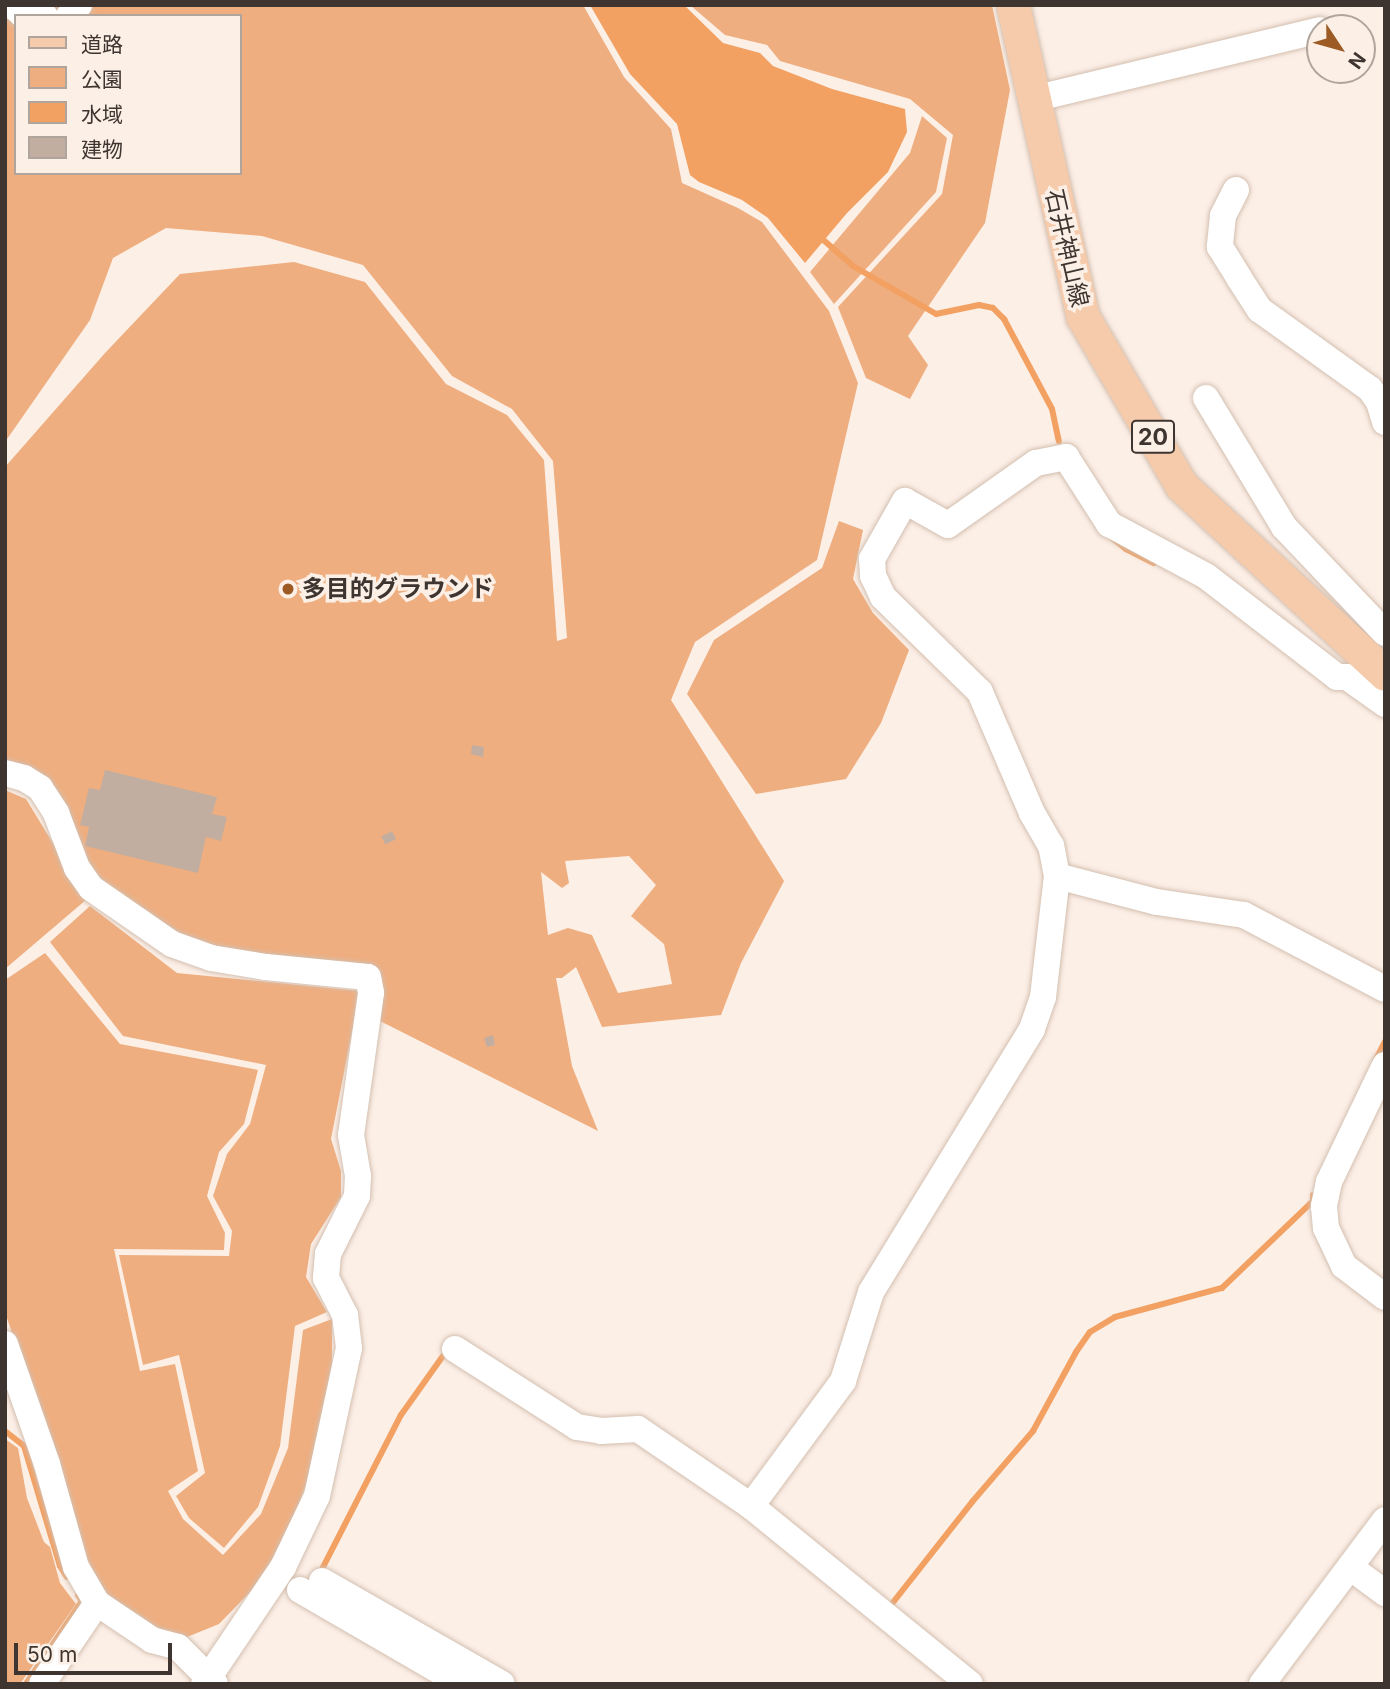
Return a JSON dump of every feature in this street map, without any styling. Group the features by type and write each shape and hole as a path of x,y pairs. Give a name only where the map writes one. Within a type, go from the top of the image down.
{"main road":[{"name":"石井神山線","path":"1013,5 1083,317 1181,485 1385,674"}],"street":[{"path":"1033,99 1306,33"},
{"path":"1236,190 1223,216 1220,247 1239,278 1261,310 1370,389 1379,401 1385,422"},
{"path":"1206,398 1284,527 1385,633"},
{"path":"751,1506 843,1381 871,1292 1032,1029 1043,997 1056,876 1051,846 1032,813 980,692 883,597 873,576 872,559 905,501 948,525 1036,463 1066,457 1109,524 1206,576 1338,677 1347,677 1385,704"},
{"path":"5,773 24,778 40,788 56,813 77,868 92,888 172,944 211,958 266,967 368,976 371,993 351,1135 358,1176 356,1196 328,1254 326,1278 345,1315 349,1348 317,1496 283,1567 209,1682 177,1647 152,1640 97,1603 76,1567 47,1464 5,1345"},
{"path":"1056,876 1157,902 1244,915 1385,989"},
{"path":"1385,1065 1329,1182 1324,1206 1326,1228 1344,1266 1385,1297"},
{"path":"456,1349 577,1427 601,1431 638,1429 751,1506 970,1684"},
{"path":"1262,1684 1385,1520"},
{"path":"1350,1567 1385,1593"},
{"path":"462,1684 311,1585 502,1684"},
{"path":"41,1684 97,1603"}],"green space":[{"path":"5,5 583,5 624,77 671,129 682,183 762,222 829,311 858,383 817,560 695,642 671,700 784,881 741,963 721,1015 602,1027 576,967 562,978 556,978 572,1066 598,1131 378,1020 382,981 302,962 209,946 172,934 97,881 5,761 5,467 105,353 180,274 294,262 365,282 446,384 507,415 544,460 557,641 567,638 553,461 512,409 452,376 363,265 262,236 166,228 113,258 90,320 5,442","holes":["629,856 656,885 631,916 664,944 672,984 618,993 592,935 568,928 548,935 541,872 562,888 569,883 565,861"]},
{"path":"690,5 992,5 1010,90 985,223 908,336 928,365 910,399 866,378 838,307 942,194 953,135 910,99 780,61 767,45 725,35"},
{"path":"922,116 947,138 936,192 834,304 810,272 910,153"},
{"path":"839,521 863,530 853,579 873,613 909,650 881,723 846,779 756,794 687,694 714,640 822,568"},
{"path":"5,790 26,799 87,899 5,969"},
{"path":"90,906 177,973 360,991 331,1139 341,1171 341,1197 311,1244 306,1277 327,1312 295,1326 280,1446 258,1507 224,1548 189,1518 176,1496 205,1473 179,1355 143,1365 119,1255 229,1256 232,1231 213,1196 227,1154 250,1124 266,1065 123,1036 50,942"},
{"path":"45,953 120,1044 258,1070 244,1124 219,1152 207,1196 225,1233 224,1250 114,1249 140,1371 175,1364 198,1471 168,1491 183,1519 223,1555 261,1514 288,1448 303,1330 332,1319 332,1370 311,1472 282,1548 254,1588 219,1624 187,1637 156,1634 107,1602 87,1570 64,1488 5,1312 5,980"},
{"path":"5,1439 18,1448 27,1498 44,1542 50,1547 60,1583 76,1604 20,1684 5,1684"}],"water":[{"path":"590,5 684,5 723,43 760,53 773,66 832,89 905,109 907,132 888,172 847,213 805,263 768,218 742,200 699,182 690,175 677,124 630,74"}],"building":[{"path":"472,745 484,747 483,757 471,754"},
{"path":"105,770 217,797 212,814 227,817 221,841 206,837 198,873 85,846 89,827 80,825 89,788 100,790"},
{"path":"392,831 396,839 385,844 381,836"},
{"path":"493,1035 495,1045 487,1047 484,1038"}],"waterway":[{"path":"820,237 853,266 936,314 979,305 993,308 1004,319 1052,409 1059,441"},
{"path":"1107,534 1126,549 1154,563"},
{"path":"1375,1061 1385,1041"},
{"path":"891,1605 972,1502 1033,1431 1076,1352 1090,1332 1115,1317 1222,1288 1313,1201 1313,1195"},
{"path":"320,1573 401,1415 443,1356"},
{"path":"5,1431 24,1446 60,1566 67,1577"},
{"path":"26,1684 82,1601 78,1595"}],"place":[{"name":"多目的グラウンド","path":"288,589"}]}
